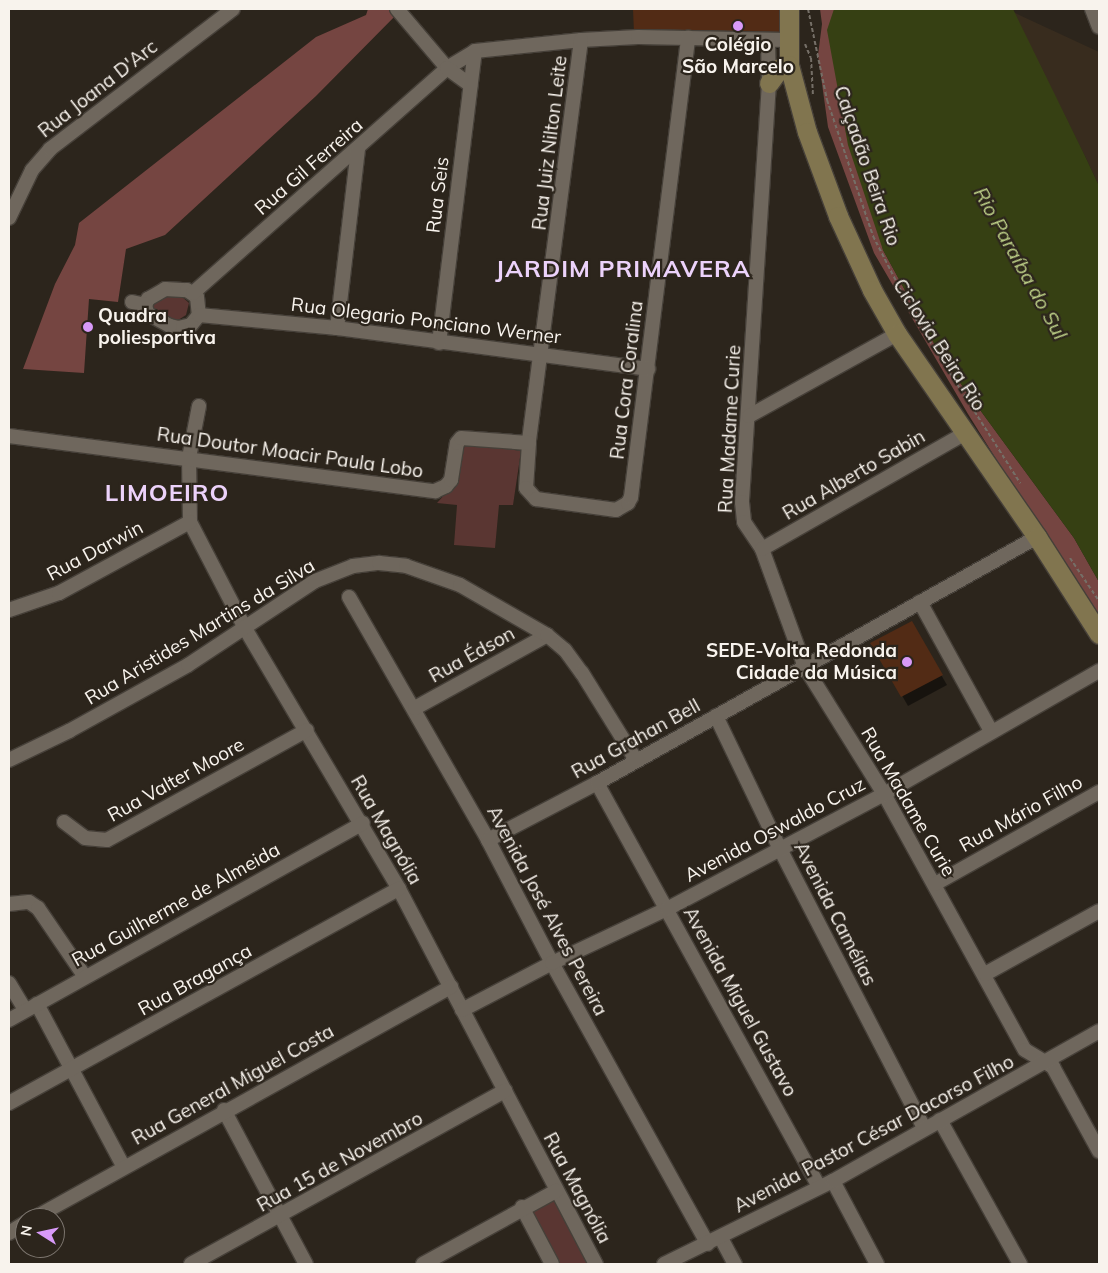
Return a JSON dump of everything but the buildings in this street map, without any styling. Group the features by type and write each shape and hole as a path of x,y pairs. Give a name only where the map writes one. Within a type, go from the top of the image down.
{"main road":[{"path":"788,9 786,41 789,65 807,132 838,216 872,290 897,334 964,434 1037,537 1099,634"},
{"path":"769,83 780,68 789,65"}],"street":[{"name":"Rua Joana D'Arc","path":"9,218 32,170 50,148 233,9"},
{"path":"397,9 447,68 470,85"},
{"path":"1092,9 1099,27"},
{"name":"Rua Gil Ferreira","path":"193,293 358,149 447,68 475,51 582,40 688,38 786,41"},
{"name":"Rua Cora Coralina","path":"526,488 536,499 616,510 628,503 631,497 688,38"},
{"name":"Rua Juiz Nilton Leite","path":"526,488 528,443 542,355 582,40"},
{"name":"Rua Madame Curie","path":"786,41 769,83 742,502 744,522 762,549 805,667 884,794 985,974 1026,1052 1047,1062"},
{"name":"Rua Seis","path":"438,342 475,51"},
{"path":"337,328 358,149"},
{"path":"180,288 193,293 200,303 200,314 191,325 179,328 151,319 139,304 152,294 165,289 180,288"},
{"name":"Rua Olegario Ponciano Werner","path":"200,314 337,328 648,369"},
{"path":"749,416 897,334"},
{"name":"Rua Magnólia","path":"199,406 189,458 190,522 246,630 307,730 399,889 596,1264"},
{"name":"Rua Alberto Sabin","path":"762,549 964,434"},
{"name":"Rua Doutor Moacir Paula Lobo","path":"9,436 435,491 446,486 451,480 456,443 461,438 528,443"},
{"name":"Rua Darwin","path":"11,612 59,593 190,522"},
{"name":"Rua Grahan Bell","path":"488,840 597,783 1037,537"},
{"name":"Rua Aristides Martins da Silva","path":"9,760 125,701 246,630 268,610 315,581 353,566 380,563 406,566 460,585 548,635 566,650 636,760"},
{"name":"Avenida José Alves Pereira","path":"350,597 415,708 488,840 552,963 708,1244"},
{"path":"920,602 992,731"},
{"name":"Rua Édson","path":"415,708 548,635"},
{"name":"Avenida Oswaldo Cruz","path":"462,1010 552,963 667,909 779,847 884,794 1099,671"},
{"name":"Avenida Camélias","path":"716,716 779,847 924,1128"},
{"name":"Rua Valter Moore","path":"64,822 85,838 107,840 307,730"},
{"name":"Avenida Miguel Gustavo","path":"597,783 819,1187"},
{"name":"Rua Mário Filho","path":"935,884 1099,792"},
{"name":"Rua Guilherme de Almeida","path":"9,1020 362,824"},
{"name":"Rua Bragança","path":"9,1103 399,889"},
{"path":"9,904 29,902 38,908 85,977"},
{"path":"985,974 1099,911"},
{"path":"9,983 31,1007 70,1070 123,1166"},
{"name":"Rua General Miguel Costa","path":"51,1208 224,1110 450,987"},
{"name":"Avenida Pastor César Dacorso Filho","path":"664,1264 721,1238 833,1181 1099,1031"},
{"path":"1047,1062 1055,1070 1099,1151"},
{"name":"Rua 15 de Novembro","path":"192,1264 281,1217 505,1090"},
{"path":"224,1110 306,1264"},
{"path":"940,1120 1020,1264"},
{"path":"833,1181 877,1264"},
{"path":"424,1264 522,1207 556,1191"},
{"path":"522,1207 552,1264"},
{"path":"721,1238 735,1264"}],"path":[{"name":"Calçadão Beira Rio","path":"808,9 827,100 873,236 915,318 1023,488"},
{"path":"786,41 811,58 812,102"},
{"path":"1006,472 1017,488"},
{"path":"1069,557 1099,602"},
{"path":"1066,561 1087,593"}],"shaded area":[{"path":"368,9 402,9 316,96 165,235 126,249 118,302 89,299 84,373 23,369 55,284 75,245 79,223 316,37 366,15"},
{"path":"820,9 835,9 883,250 942,358 1074,538 1099,582 1099,624 968,414 874,253 828,127 818,55 822,24"},
{"path":"1013,12 1099,52 1099,186 1085,156"},
{"path":"180,295 189,303 186,315 172,324 162,321 151,306 156,298"},
{"path":"466,443 521,451 513,505 499,505 495,548 454,545 457,505 437,503 446,493"},
{"path":"555,1200 591,1264 556,1264 530,1212"}],"water":[{"name":"Rio Paraíba do Sul","path":"834,9 1013,9 1099,186 1099,582 1074,538 942,358 883,250 848,145 827,30"}],"place":[{"name":"Colégio São Marcelo","path":"738,26"},
{"name":"Quadra poliesportiva","path":"88,327"},
{"name":"SEDE-Volta Redonda Cidade da Música","path":"907,662"}],"district":[{"name":"JARDIM PRIMAVERA","path":"623,269"},
{"name":"LIMOEIRO","path":"167,493"}]}
